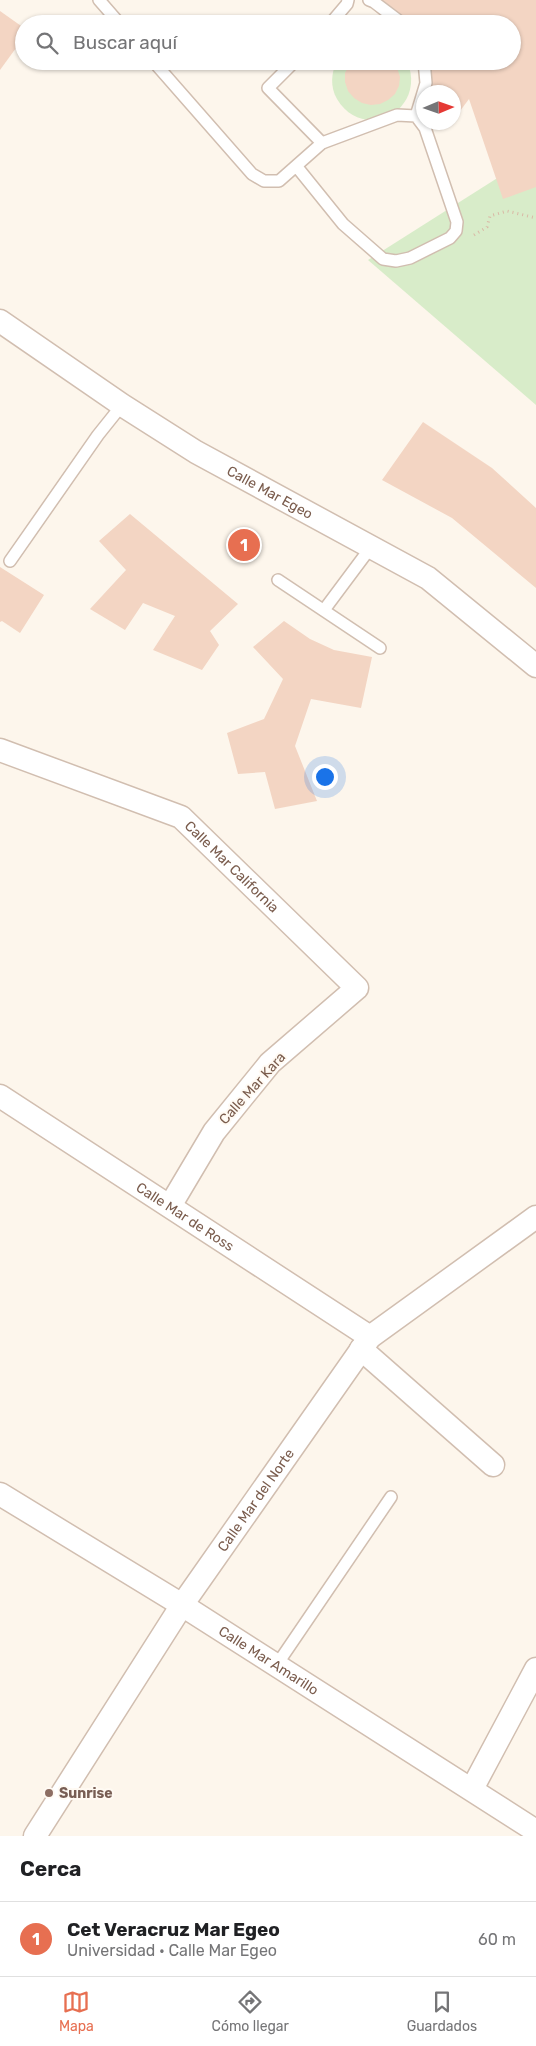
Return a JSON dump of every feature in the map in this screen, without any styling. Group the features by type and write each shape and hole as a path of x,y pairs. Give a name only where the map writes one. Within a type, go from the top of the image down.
{"street":[{"name":"Calle Mar Egeo","path":"0,321 122,405 196,452 428,578 536,666"},
{"name":"Calle Mar California","path":"0,750 181,818 357,988"},
{"name":"Calle Mar Kara","path":"170,1206 214,1132 270,1063 357,988"},
{"name":"Calle Mar de Ross","path":"0,1096 170,1206 366,1343 493,1465"},
{"name":"Calle Mar del Norte","path":"35,1836 182,1605 366,1343 536,1217"},
{"name":"Calle Mar Amarillo","path":"0,1494 182,1605 472,1789 521,1830"},
{"path":"472,1789 536,1669"}],"lane":[{"path":"99,0 112,15"},
{"path":"338,15 348,0"},
{"path":"369,0 391,15"},
{"path":"161,70 252,174 264,181 279,181 322,143 397,115 416,116"},
{"path":"286,70 268,88 322,143"},
{"path":"425,70 425,85"},
{"path":"297,166 343,224 383,259 396,261 410,258 450,238 456,230 457,222 426,130"},
{"path":"10,562 98,435 122,405"},
{"path":"324,610 371,547"},
{"path":"278,580 380,648"},
{"path":"276,1666 391,1496"}],"green space":[{"path":"333,70 409,70 411,79 409,94 401,106 390,115 377,120 362,119 349,112 337,99 333,90"},
{"path":"536,155 536,405 368,260"}],"building":[{"path":"363,0 536,0 536,187 503,199 469,99 461,110 461,85 426,85 423,70 521,70 521,15 379,15"},
{"path":"0,11 15,22 15,49 0,70"},
{"path":"346,70 398,70 400,77 399,86 395,94 380,104 362,103 348,91 345,73"},
{"path":"423,422 492,468 536,508 536,588 452,518 382,480"},
{"path":"130,514 238,604 210,631 219,645 202,670 153,650 175,616 143,603 125,630 90,609 126,570 99,541"},
{"path":"0,567 44,595 20,633 2,621 0,622"},
{"path":"284,621 310,639 334,650 372,657 361,708 311,699 295,746 317,801 275,809 265,772 238,774 227,733 264,719 283,679 253,647"}],"place":[{"name":"Cet Veracruz Mar Egeo","path":"244,545"},
{"name":"Sunrise","path":"49,1793"}]}
